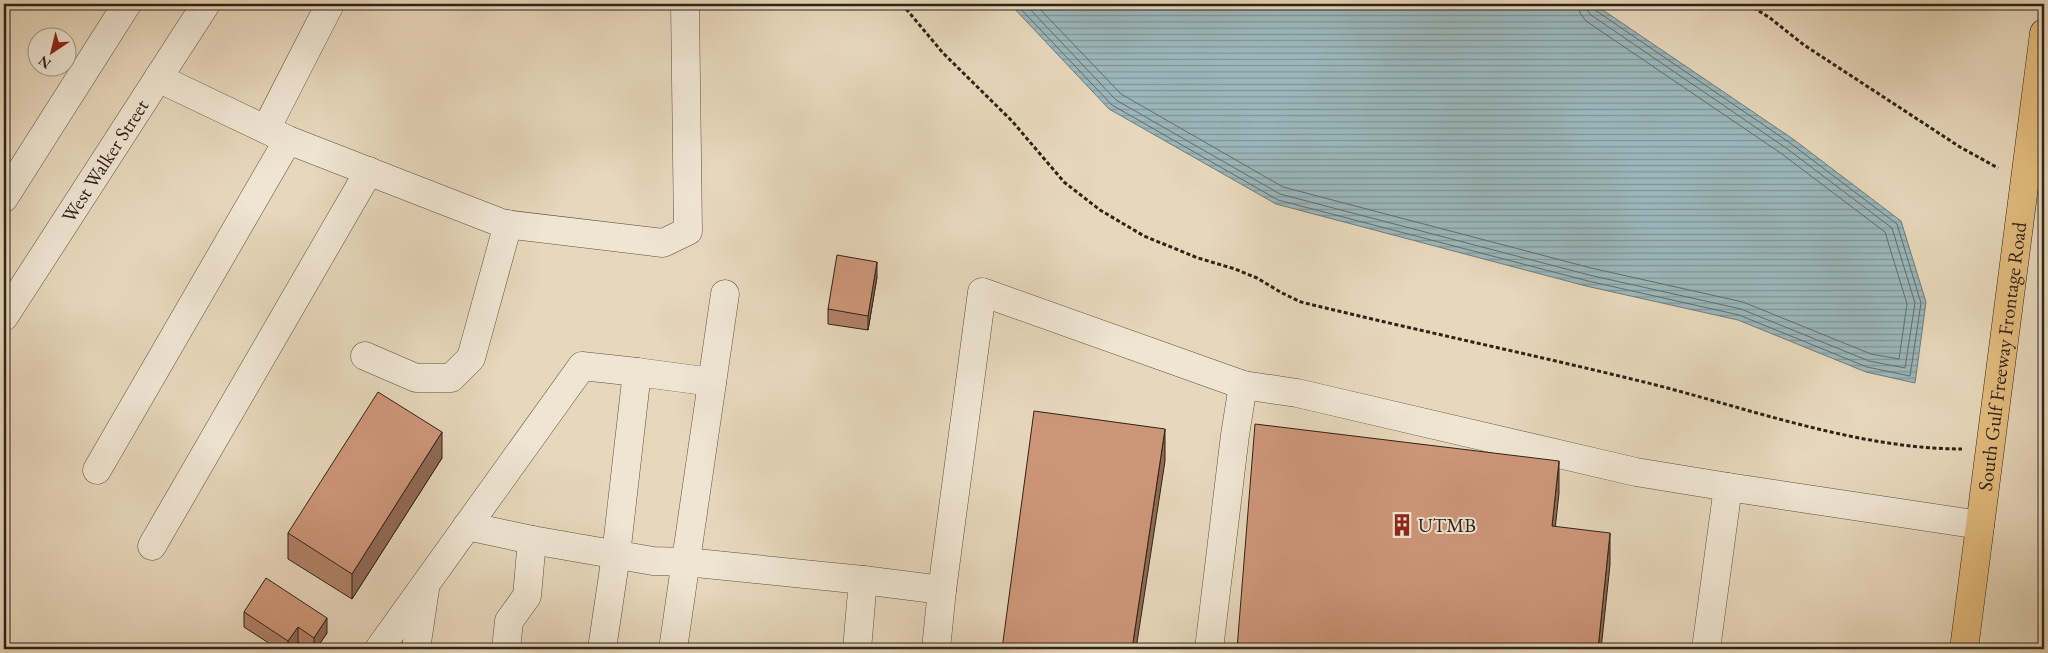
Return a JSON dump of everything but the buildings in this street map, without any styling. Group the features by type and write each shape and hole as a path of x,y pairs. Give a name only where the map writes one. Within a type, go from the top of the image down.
{"main road":[{"name":"South Gulf Freeway Frontage Road","path":"1964,649 2044,33"}],"street":[{"path":"4,198 127,4"},
{"name":"West Walker Street","path":"4,317 206,4"},
{"path":"96,470 277,135 330,4"},
{"path":"158,78 277,135 508,224 663,243 688,231 685,4"},
{"path":"152,546 369,171"},
{"path":"365,356 416,378 452,378 470,358 508,224"},
{"path":"936,649 942,590 982,292 1243,385 1296,393 1636,472 1980,525"},
{"path":"673,649 725,294"},
{"path":"378,649 582,366 712,382"},
{"path":"602,649 616,555 637,372"},
{"path":"1208,649 1234,435 1243,385"},
{"path":"1706,649 1728,487"},
{"path":"467,526 532,540 653,561 686,562 942,590"},
{"path":"506,649 509,621 527,596 532,540"},
{"path":"857,649 863,580"},
{"path":"416,649 426,583"}],"path":[{"path":"902,4 943,53 1012,121 1064,182 1100,210 1144,236 1198,258 1257,278 1300,302 1644,382 1837,433 1916,448 1966,449"},
{"path":"1748,4 1770,18 1804,45 1927,126 1974,156 1998,168 1998,177"}],"water":[{"path":"1010,4 1594,4 1793,139 1901,221 1926,302 1915,383 1866,372 1738,320 1586,286 1276,204 1109,109"}],"place":[{"name":"UTMB","path":"1402,525"}]}
